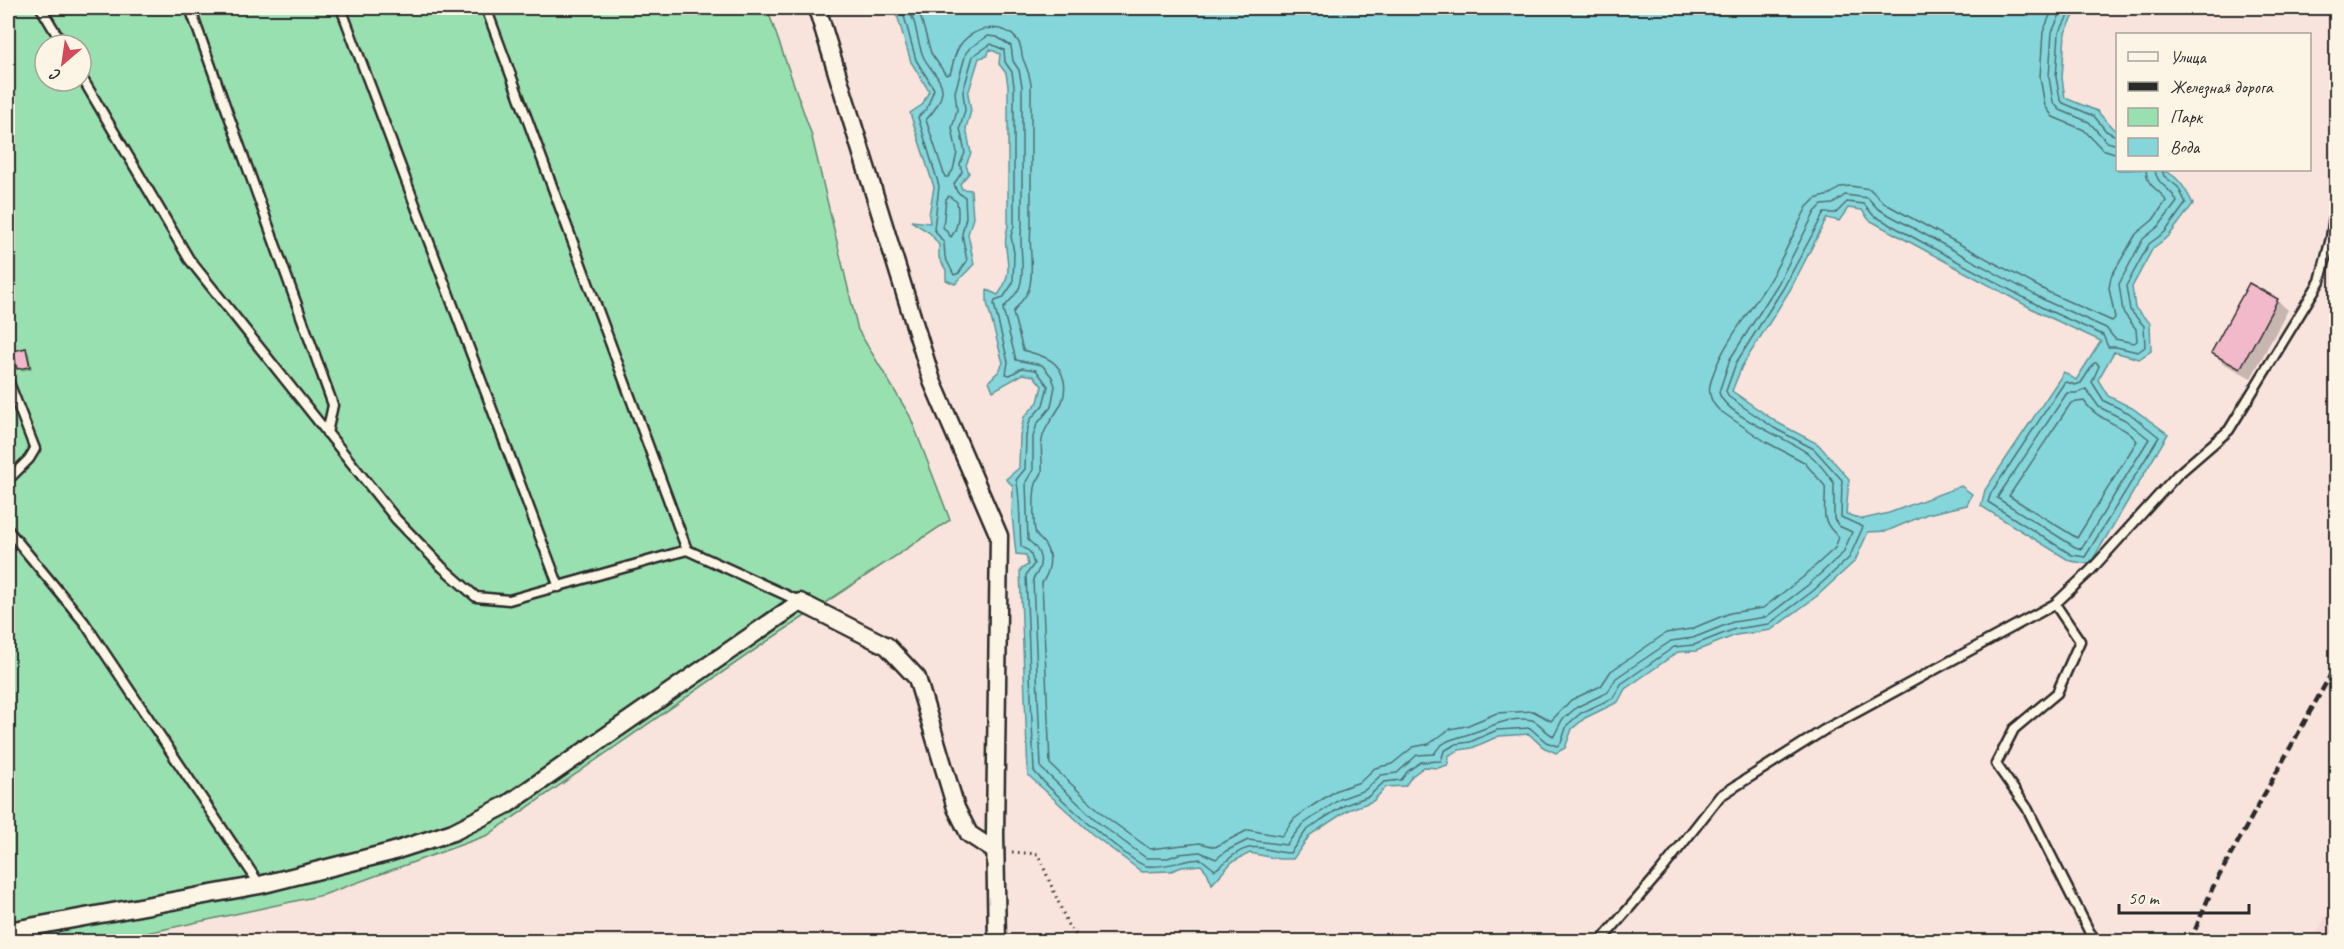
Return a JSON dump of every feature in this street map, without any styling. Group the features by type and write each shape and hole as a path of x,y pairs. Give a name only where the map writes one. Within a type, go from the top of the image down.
{"street":[{"path":"817,8 932,381 999,536 995,850 997,942"},
{"path":"8,931 260,885 391,852 453,832 508,804 800,602 886,646 917,678 956,808 969,834 995,850"}],"lane":[{"path":"41,8 56,33"},
{"path":"190,8 333,405 327,433"},
{"path":"341,8 559,587"},
{"path":"486,8 687,550"},
{"path":"91,93 189,260 396,519 442,567 476,597 509,600 687,550 800,602"},
{"path":"1600,942 1661,871 1720,796 1824,730 2055,604 2090,571 2176,474 2229,430 2320,281 2337,202"},
{"path":"8,380 35,449 29,459 8,480"},
{"path":"8,530 84,622 260,885"},
{"path":"2055,604 2080,641 2057,693 2014,729 1996,764 2027,808 2089,931 2097,942"}],"path":[{"path":"995,850 1038,854 1068,925 1082,942"}],"shaded area":[{"path":"2336,898 2336,941 2313,941"}],"green space":[{"path":"8,8 767,8 811,133 858,330 910,416 950,520 766,642 488,835 323,895 110,941 8,941"}],"water":[{"path":"890,8 2078,8 2065,33 2062,78 2065,98 2097,111 2116,132 2116,171 2163,171 2171,174 2186,190 2193,204 2169,236 2153,248 2132,287 2135,308 2150,323 2151,351 2139,359 2114,352 2098,380 2108,396 2132,408 2168,434 2090,564 2070,561 1981,506 1985,490 2064,372 2076,380 2101,341 2040,313 1869,220 1862,210 1848,208 1839,221 1827,218 1790,290 1742,366 1732,391 1778,423 1818,444 1849,479 1846,514 1863,519 1889,513 1961,486 1972,494 1967,505 1927,514 1887,531 1868,532 1855,561 1817,596 1771,630 1736,635 1696,651 1678,652 1625,689 1618,702 1585,718 1572,729 1565,748 1556,753 1543,747 1529,734 1499,736 1448,756 1448,765 1438,768 1424,767 1412,776 1405,786 1386,787 1373,801 1348,810 1310,835 1293,859 1279,859 1250,853 1232,862 1212,884 1201,865 1171,871 1142,872 1092,834 1028,775 1020,570 1028,565 1026,555 1016,554 1012,515 1013,486 1006,479 1019,468 1020,435 1024,417 1038,402 1042,386 1034,376 1023,374 993,391 989,381 1003,363 987,303 987,290 998,295 1004,285 1008,267 1006,235 1008,226 1008,86 1006,73 999,64 1000,54 990,49 987,56 979,58 968,94 971,111 966,128 971,153 966,165 969,173 960,184 962,189 971,190 973,218 968,234 974,264 955,284 946,280 946,270 939,258 939,245 930,233 911,221 930,223 929,215 934,187 910,113 922,105 929,91 911,62 898,18"}],"building":[{"path":"2249,283 2278,299 2240,369 2211,353"},
{"path":"26,348 30,367 17,369 13,351"}],"railway":[{"path":"2190,942 2213,887 2336,665"}]}
